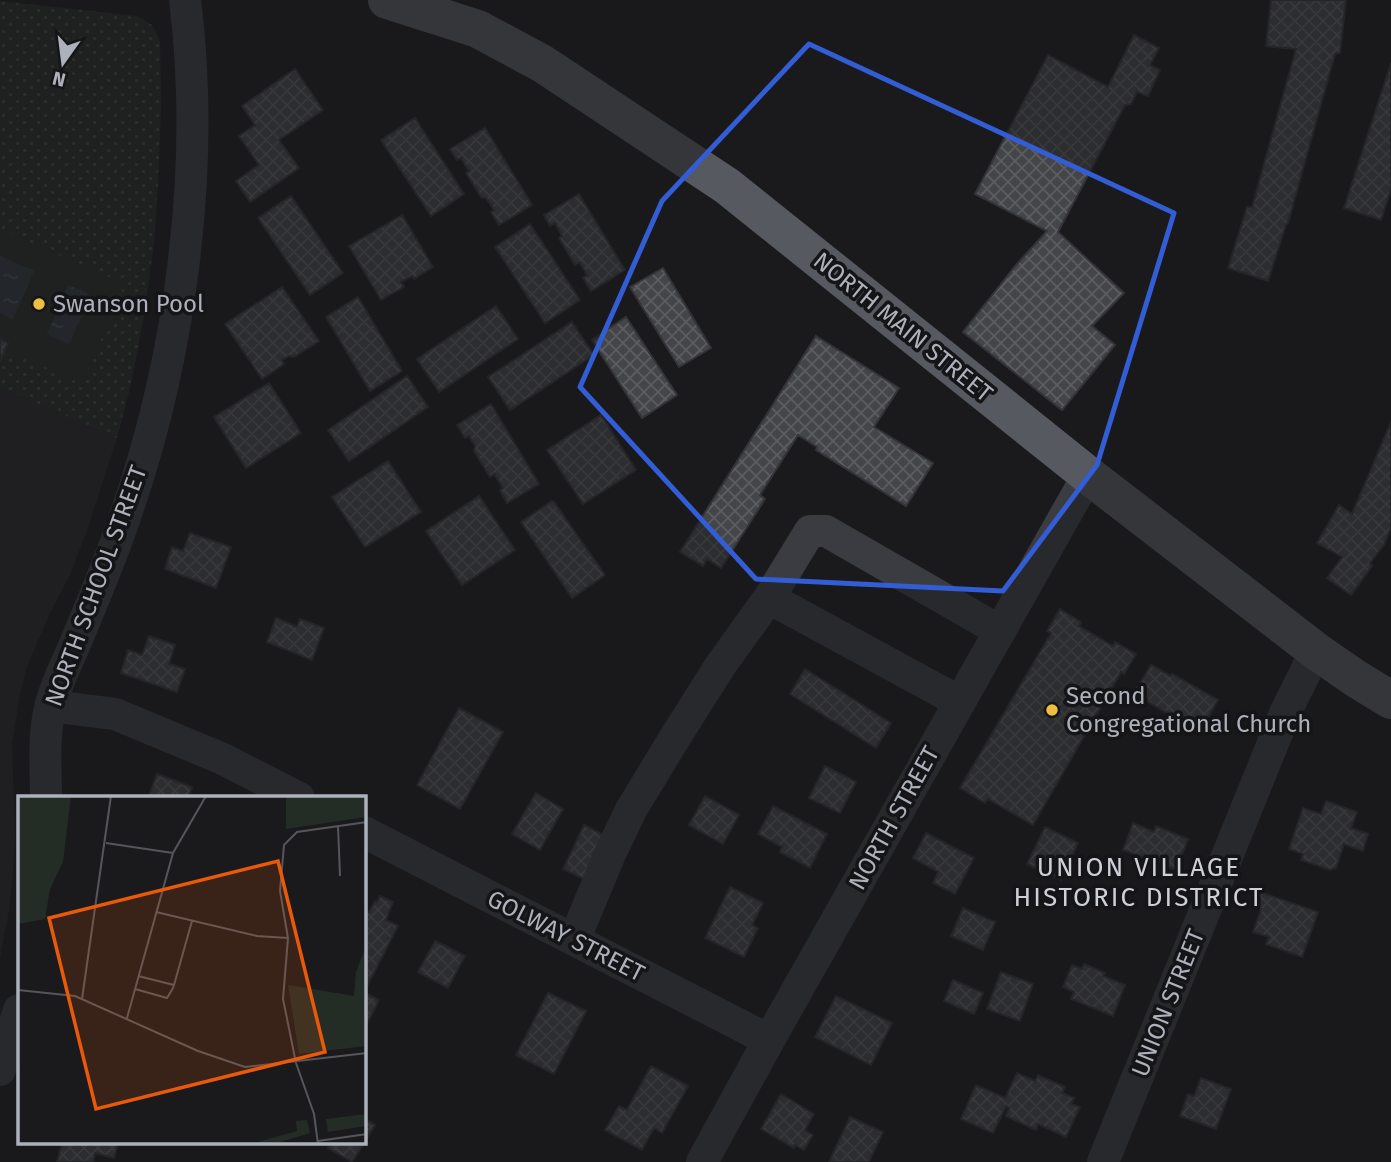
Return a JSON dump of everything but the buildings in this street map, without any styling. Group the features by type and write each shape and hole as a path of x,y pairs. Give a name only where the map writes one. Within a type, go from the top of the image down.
{"main road":[{"name":"NORTH MAIN STREET","path":"387,0 478,29 522,52 727,186 1088,475 1316,651 1391,700"}],"street":[{"name":"NORTH SCHOOL STREET","path":"46,796 46,742 51,706 128,511 168,361 184,252 191,156 191,83 185,0"},
{"name":"NORTH STREET","path":"702,1162 1088,475"},
{"path":"574,940 631,810 720,666 769,598 810,531 826,531 1000,631"},
{"path":"769,598 960,702"},
{"name":"UNION STREET","path":"1103,1162 1286,711 1316,651"},
{"path":"51,706 114,715 223,759 295,796"},
{"name":"GOLWAY STREET","path":"366,833 769,1040"},
{"path":"0,1070 18,1013"}],"highlighted area":[{"path":"809,44 1174,213 1097,465 1003,591 756,579 580,387 662,201"}],"shaded area":[{"path":"0,1 137,16 152,25 160,41 161,104 154,243 131,384 117,438 0,387"},
{"name":"Swanson Pool","path":"0,229 125,284 82,383 5,350 8,343 0,339 0,313 12,319 34,271 0,256"},
{"path":"0,386 117,438 86,533 70,575 27,667 20,693 12,745 15,835 13,873 0,958"}],"water":[{"path":"0,256 34,271 13,319 0,313"},
{"path":"68,285 91,295 69,344 47,334"}],"place":[{"name":"Swanson Pool","path":"39,304"},
{"name":"Second Congregational Church","path":"1052,710"}],"district":[{"name":"UNION VILLAGE HISTORIC DISTRICT","path":"1139,882"}]}
